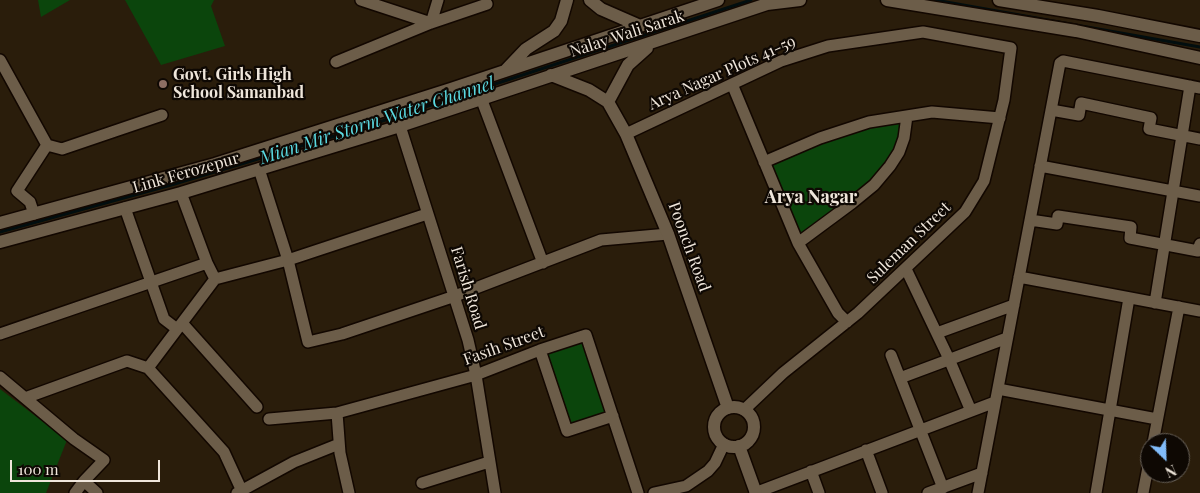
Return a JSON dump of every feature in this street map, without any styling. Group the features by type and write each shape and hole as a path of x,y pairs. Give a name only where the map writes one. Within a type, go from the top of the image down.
{"main road":[{"path":"505,71 526,49 554,31 561,20 567,0"},
{"path":"590,0 601,9 640,26"},
{"name":"Nalay Wali Sarak","path":"505,71 718,0"},
{"name":"Nalay Wali Sarak","path":"551,75 767,4 800,0"},
{"path":"887,0 1094,35 1200,58"},
{"path":"999,0 1098,16 1200,36"},
{"path":"1094,35 1098,16"},
{"path":"608,102 628,66 642,50 659,41"},
{"name":"Link Ferozepur","path":"0,223 188,172 505,71"},
{"name":"Link Ferozepur","path":"0,242 187,191 400,126 551,75"},
{"name":"Poonch Road","path":"551,75 589,90 608,102 626,134 668,234 728,408"},
{"path":"187,191 188,172"},
{"path":"728,408 744,410 749,415 754,427 750,439 739,446 724,444 715,432 716,418 728,408"},
{"path":"739,446 756,493"}],"street":[{"path":"361,0 432,22"},
{"path":"432,22 438,0"},
{"path":"336,62 432,22 487,4"},
{"name":"Arya Nagar Plots 41-59","path":"626,134 781,61 828,46 923,32 1011,48"},
{"name":"Suleman Street","path":"744,410 783,373 847,322 965,212 984,181 1000,118 1011,48"},
{"path":"0,60 47,145 62,149 162,115"},
{"path":"978,493 1060,63 1063,61 1195,87 1182,136 1155,303"},
{"path":"732,84 798,243 838,312 847,322"},
{"path":"481,98 543,263"},
{"path":"1051,110 1078,115 1081,103 1151,118 1149,129 1200,139"},
{"path":"764,162 836,132 869,122 932,112 1000,118"},
{"path":"798,243 874,185 899,152 904,138 907,116"},
{"name":"Farish Road","path":"400,126 455,296 476,374 495,493"},
{"path":"34,214 30,202 18,191 47,145"},
{"path":"1040,166 1200,196"},
{"path":"259,169 288,260 308,342 342,334 455,296 601,240 668,234"},
{"path":"187,191 207,263 215,279"},
{"path":"125,208 164,319 180,326 257,407"},
{"path":"148,368 215,279 288,260 427,214"},
{"path":"1030,220 1057,224 1058,216 1131,227 1130,238 1164,245 1198,251 1200,244"},
{"path":"0,334 207,263"},
{"path":"906,269 949,359 971,411"},
{"path":"1019,277 1200,311"},
{"path":"1096,493 1129,298"},
{"path":"937,333 1014,305"},
{"path":"1155,433 1179,307"},
{"name":"Fasih Street","path":"270,420 337,413 476,374 586,335 638,493"},
{"path":"900,378 1007,338"},
{"path":"540,350 566,431 613,416"},
{"path":"891,355 943,488"},
{"path":"25,398 127,361 148,368 224,452 239,491 294,462 339,444"},
{"path":"0,377 104,460 75,493"},
{"path":"998,389 1158,419"},
{"path":"756,493 995,402"},
{"path":"337,413 339,444 349,493"},
{"path":"654,493 679,490 708,471 715,463 724,444"},
{"path":"866,450 882,493"},
{"path":"422,483 489,462"},
{"path":"811,471 819,493"},
{"path":"928,493 982,473"},
{"path":"84,481 97,493"}],"green space":[{"path":"38,0 70,0 41,17"},
{"path":"125,0 214,0 211,6 225,46 161,65"},
{"path":"906,117 897,151 884,170 797,245 758,159"},
{"path":"586,335 613,416 567,431 540,350"},
{"path":"0,389 67,440 46,493 0,493"}],"waterway":[{"name":"Mian Mir Storm Water Channel","path":"0,232 171,185 358,129 751,0"},
{"name":"Mian Mir Storm Water Channel","path":"935,0 1200,47"}],"place":[{"name":"Govt. Girls High School Samanbad","path":"163,84"}],"district":[{"name":"Arya Nagar","path":"811,197"}]}
